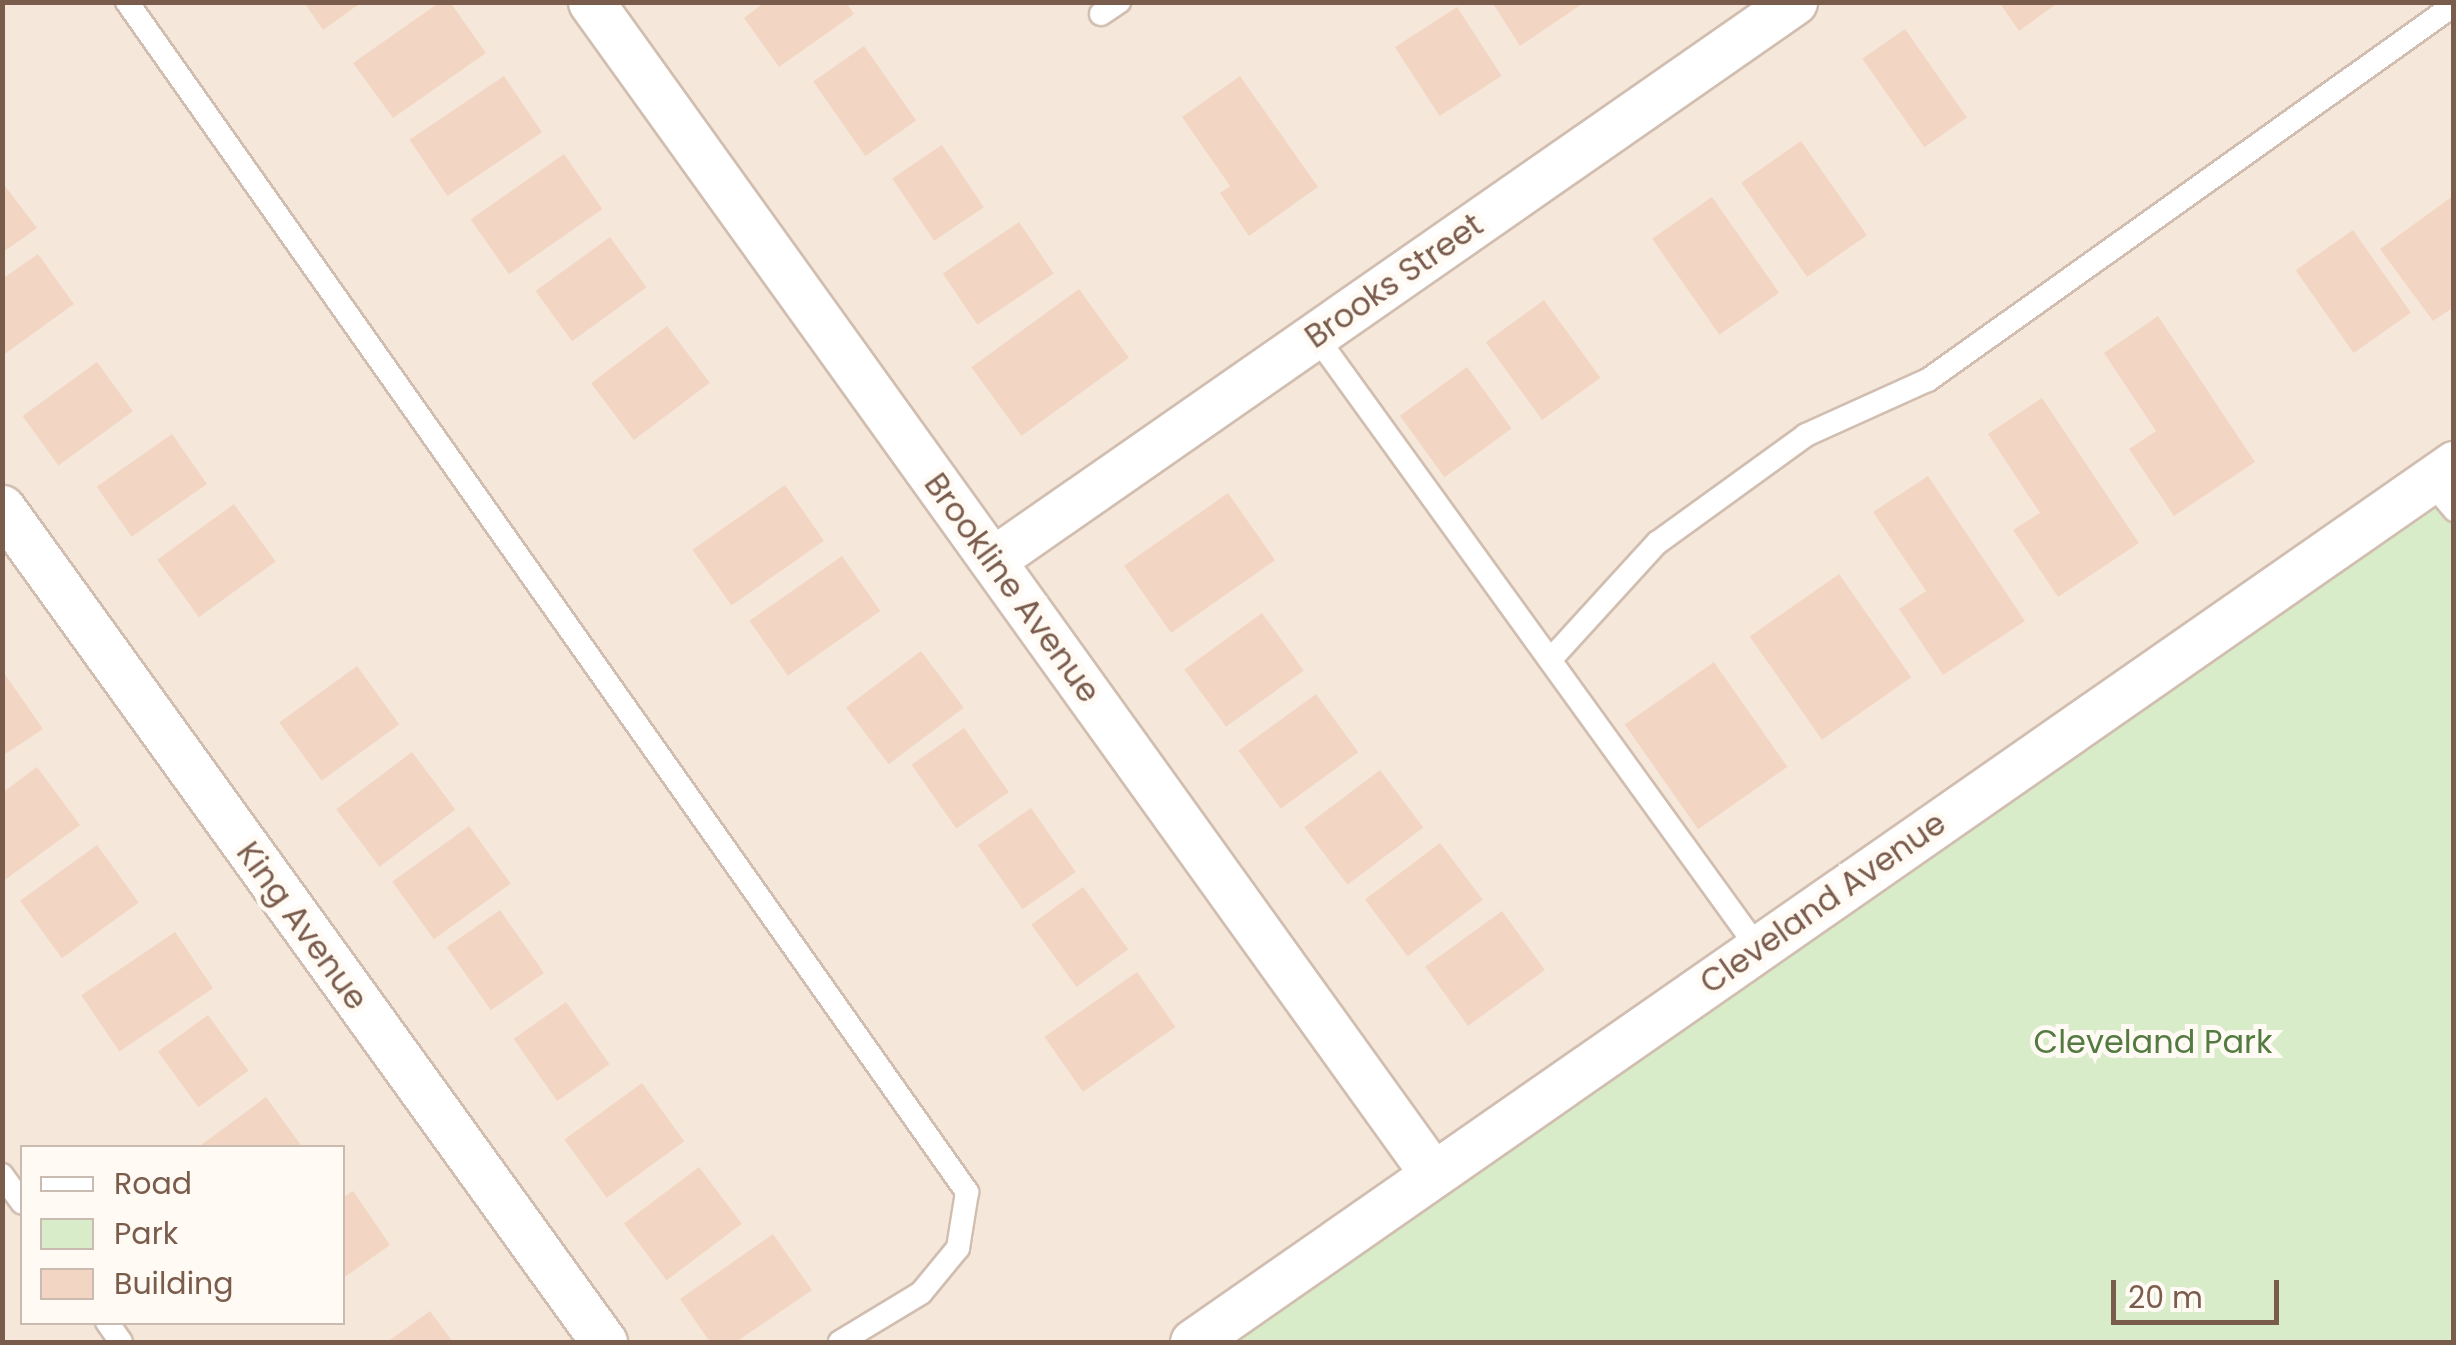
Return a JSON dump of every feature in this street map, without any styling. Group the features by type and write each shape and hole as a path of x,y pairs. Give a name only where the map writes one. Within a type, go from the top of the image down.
{"street":[{"name":"Brookline Avenue","path":"591,2 1432,1174"},
{"name":"Brooks Street","path":"994,559 1794,2"},
{"name":"Cleveland Avenue","path":"1193,1342 1758,948 2446,485"},
{"name":"King Avenue","path":"2,508 604,1342"}],"lane":[{"path":"128,2 967,1192 958,1248 921,1293 840,1342"},
{"path":"1550,660 1657,543 1806,435 1928,380 2454,5"},
{"path":"1316,335 1758,948"},
{"path":"2,1175 20,1201"}],"shaded area":[{"path":"3,3 2453,3 2453,1342 3,1342"}],"green space":[{"name":"Cleveland Park","path":"2453,464 2453,1342 1193,1342"}],"building":[{"path":"304,2 362,2 323,30"},
{"path":"440,2 450,2 486,53 393,118 353,63"},
{"path":"765,2 846,2 854,14 779,67 744,18"},
{"path":"1492,2 1585,2 1520,46"},
{"path":"1999,2 2059,2 2019,31"},
{"path":"1457,7 1502,76 1440,116 1395,47"},
{"path":"1905,29 1967,117 1924,147 1862,59"},
{"path":"864,46 916,121 865,156 813,82"},
{"path":"504,76 542,132 448,196 409,140"},
{"path":"1240,76 1318,187 1249,236 1220,193 1230,186 1182,117"},
{"path":"1801,141 1867,235 1807,277 1741,183"},
{"path":"942,145 984,207 934,241 892,179"},
{"path":"564,154 602,209 509,274 471,219"},
{"path":"2,182 37,228 2,253"},
{"path":"2454,195 2454,307 2433,321 2380,249"},
{"path":"1712,197 1779,293 1719,335 1652,239"},
{"path":"1019,222 1054,273 977,325 943,273"},
{"path":"2353,230 2411,313 2354,353 2296,270"},
{"path":"610,237 646,287 572,341 536,291"},
{"path":"38,254 74,304 2,356 2,279"},
{"path":"1079,289 1129,358 1021,436 971,367"},
{"path":"1544,300 1600,378 1542,420 1486,342"},
{"path":"2158,316 2255,462 2174,516 2129,449 2156,431 2104,353"},
{"path":"667,326 710,383 634,440 591,383"},
{"path":"97,362 133,411 58,465 23,416"},
{"path":"1467,367 1512,428 1445,477 1400,416"},
{"path":"2042,398 2139,543 2058,597 2013,530 2040,513 1988,434"},
{"path":"172,434 207,484 132,537 97,487"},
{"path":"1928,476 2025,621 1943,675 1899,609 1926,591 1873,512"},
{"path":"785,485 824,541 731,606 692,550"},
{"path":"1228,493 1275,560 1171,633 1124,566"},
{"path":"234,504 276,561 199,617 157,560"},
{"path":"842,556 880,611 788,676 749,621"},
{"path":"1839,574 1911,677 1822,740 1750,637"},
{"path":"1262,613 1304,670 1226,727 1184,669"},
{"path":"921,651 964,708 889,764 846,708"},
{"path":"1714,662 1787,767 1698,829 1625,725"},
{"path":"357,666 399,724 322,781 279,722"},
{"path":"2,670 43,729 2,756"},
{"path":"1316,694 1358,752 1281,809 1238,750"},
{"path":"964,728 1009,792 956,829 912,765"},
{"path":"412,752 455,810 379,867 336,809"},
{"path":"37,767 80,825 2,882 2,793"},
{"path":"1380,770 1423,828 1347,885 1304,827"},
{"path":"1031,808 1076,872 1022,909 978,845"},
{"path":"469,826 511,883 434,939 392,882"},
{"path":"1440,843 1483,900 1408,956 1365,900"},
{"path":"97,845 139,902 62,958 20,901"},
{"path":"1083,887 1128,949 1076,987 1031,925"},
{"path":"500,910 544,973 491,1010 447,947"},
{"path":"1502,911 1545,970 1468,1026 1425,967"},
{"path":"175,932 213,988 119,1052 81,995"},
{"path":"1137,972 1175,1027 1083,1092 1044,1037"},
{"path":"566,1002 610,1064 557,1101 514,1039"},
{"path":"208,1015 249,1071 198,1107 158,1051"},
{"path":"642,1083 684,1141 607,1198 564,1139"},
{"path":"266,1097 301,1145 201,1145"},
{"path":"699,1167 742,1224 667,1280 624,1224"},
{"path":"353,1191 390,1245 345,1277 345,1196"},
{"path":"773,1234 812,1290 736,1342 710,1342 680,1299"},
{"path":"430,1311 453,1342 387,1342"}]}
